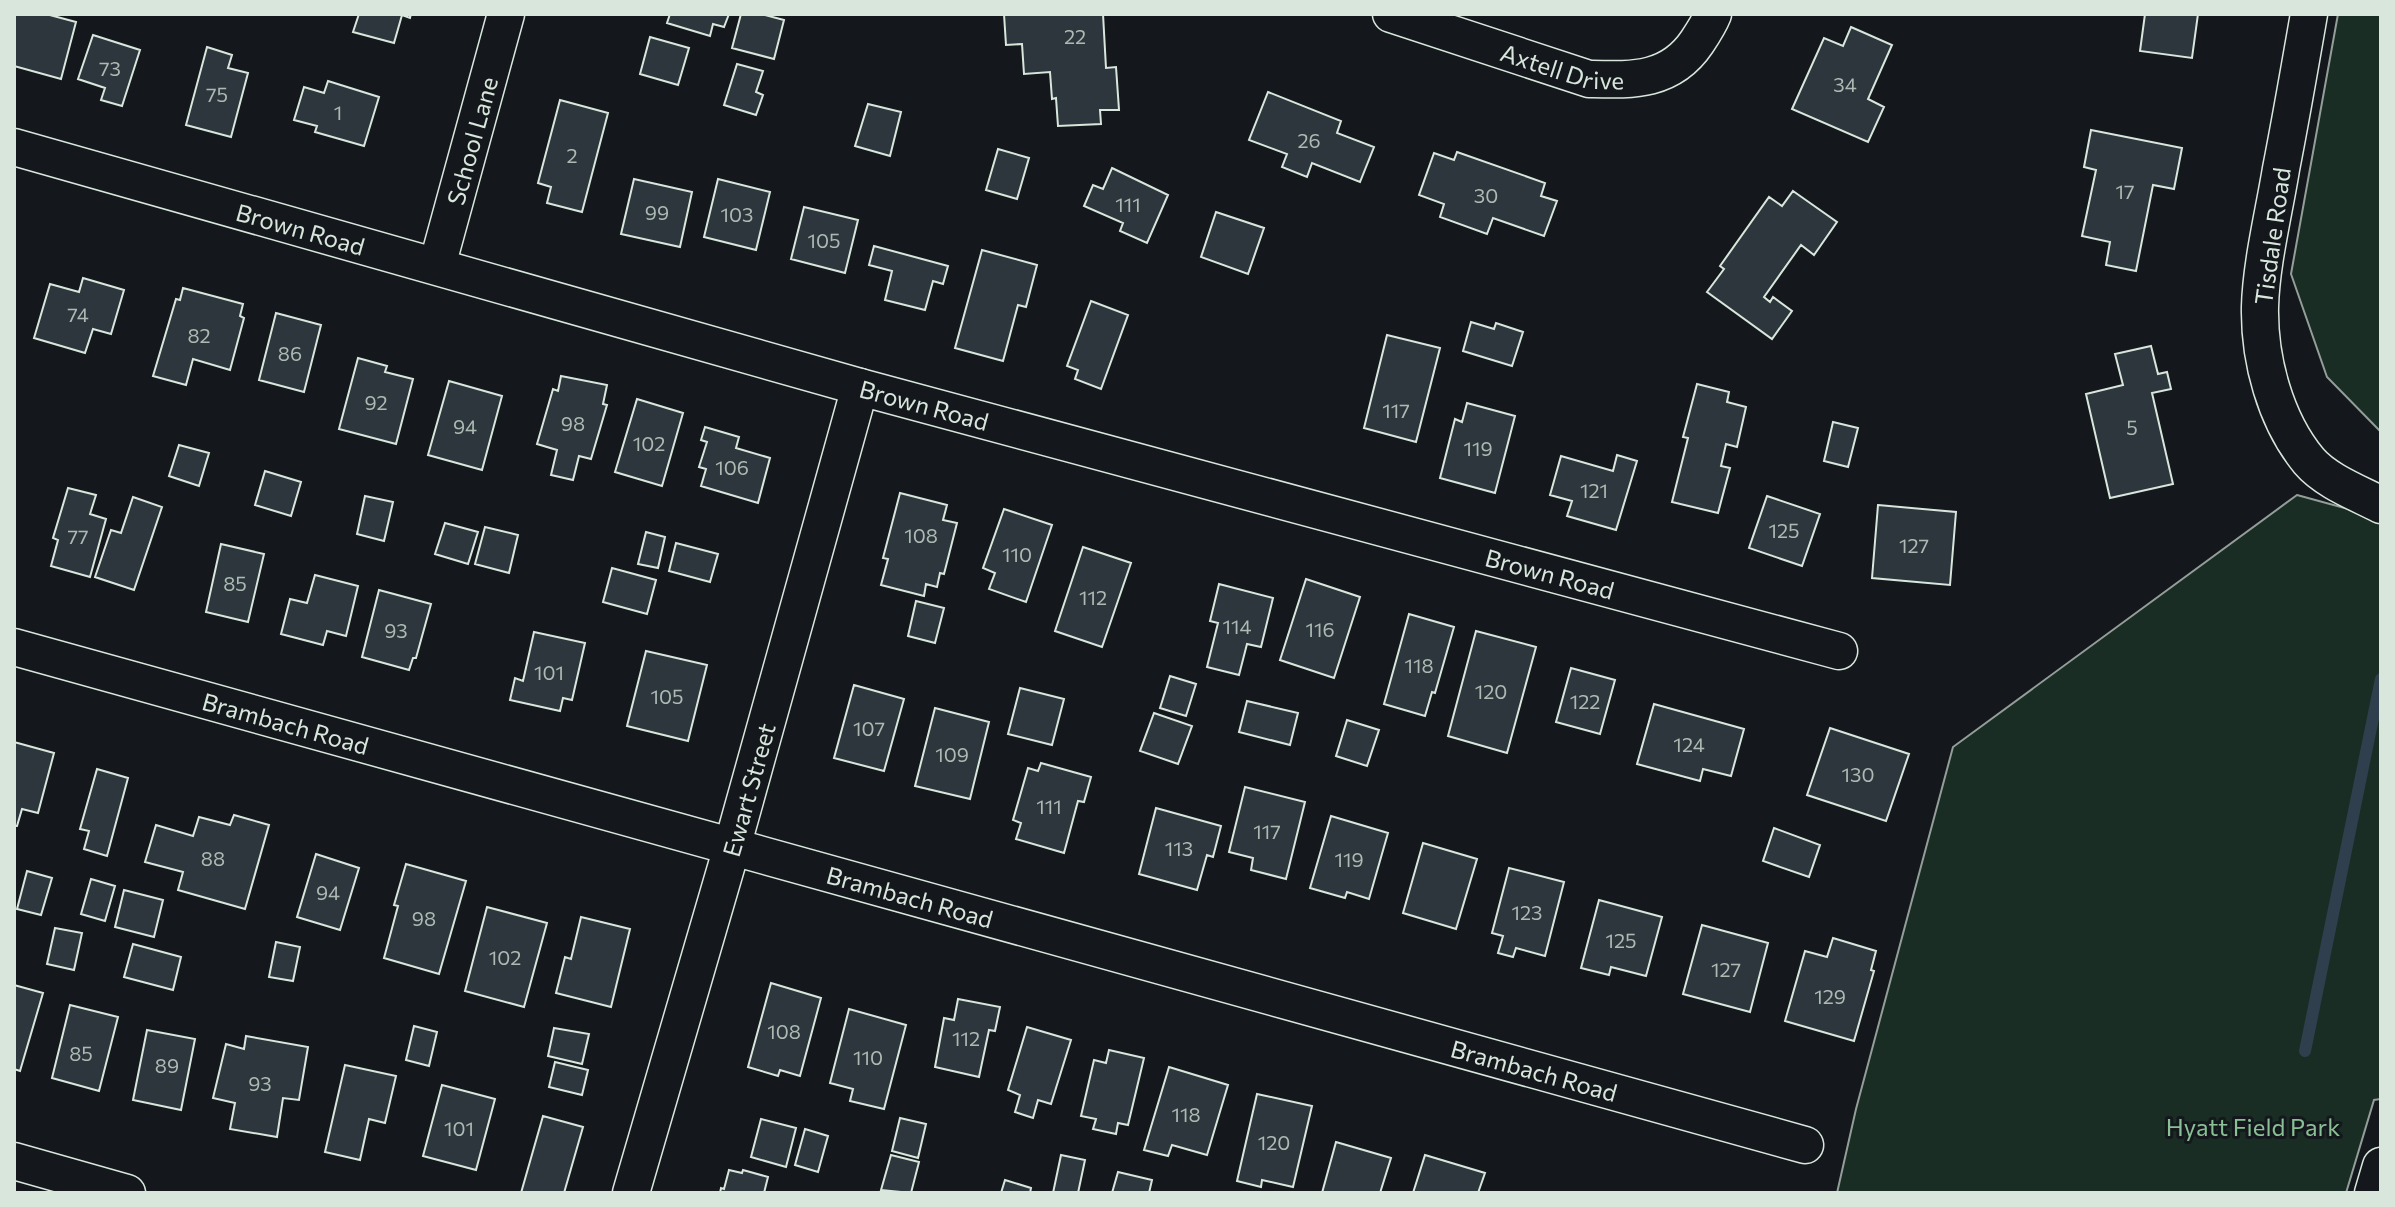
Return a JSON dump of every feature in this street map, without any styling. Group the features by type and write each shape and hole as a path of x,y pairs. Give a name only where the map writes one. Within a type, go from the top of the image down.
{"street":[{"name":"School Lane","path":"437,266 506,14"},
{"name":"Axtell Drive","path":"1391,14 1589,79 1623,80 1647,77 1674,67 1692,48 1713,14"},
{"name":"Tisdale Road","path":"2309,14 2260,306 2263,346 2268,375 2282,418 2310,462 2341,484 2381,505"},
{"name":"Brown Road","path":"14,147 860,387 1839,651"},
{"name":"Ewart Street","path":"631,1193 732,847 860,387"},
{"name":"Brambach Road","path":"14,647 1805,1145"},
{"path":"14,1161 127,1193"},
{"path":"2373,1193 2381,1166"}],"green space":[{"path":"2338,14 2381,14 2381,432 2327,377 2291,274"},
{"name":"Hyatt Field Park","path":"2297,495 2381,518 2381,1099 2374,1100 2346,1193 1837,1193 1856,1109 1953,747"}],"building":[{"path":"14,14 46,14 76,22 61,79 14,66"},
{"path":"359,14 411,14 410,18 402,15 394,43 353,32"},
{"path":"670,14 729,14 724,27 713,24 710,36 667,23"},
{"path":"741,14 761,14 784,20 774,59 732,48"},
{"path":"1004,14 1103,14 1106,68 1116,67 1119,110 1100,110 1101,124 1058,126 1050,72 1024,74 1022,44 1006,45"},
{"path":"2145,14 2198,14 2192,58 2140,51"},
{"path":"1851,27 1892,45 1868,99 1884,107 1868,142 1792,109 1824,38 1843,46"},
{"path":"93,35 140,50 122,106 101,100 105,88 78,79"},
{"path":"650,37 689,48 678,85 640,74"},
{"path":"207,47 232,55 228,68 248,73 231,137 186,125"},
{"path":"737,64 763,71 756,92 763,95 756,115 724,105"},
{"path":"328,81 379,97 364,146 315,132 317,126 294,120 304,87 324,93"},
{"path":"1268,92 1341,121 1337,133 1374,147 1360,182 1312,163 1307,177 1282,167 1287,154 1249,140"},
{"path":"560,100 608,113 582,212 547,203 551,187 538,183"},
{"path":"868,104 901,112 890,156 855,146"},
{"path":"2091,130 2182,148 2174,189 2153,185 2136,271 2106,265 2110,242 2082,236 2096,170 2084,167"},
{"path":"998,149 1029,158 1017,199 986,190"},
{"path":"1457,152 1545,183 1541,196 1557,201 1544,236 1493,218 1487,234 1440,217 1444,204 1419,195 1434,153 1454,160"},
{"path":"1112,168 1168,195 1147,243 1120,231 1123,223 1084,206 1093,185 1103,189"},
{"path":"634,179 692,192 680,247 621,234"},
{"path":"718,179 770,192 756,250 704,237"},
{"path":"1793,191 1837,222 1814,255 1801,245 1764,297 1770,302 1773,297 1792,311 1772,339 1707,292 1724,269 1720,266 1769,197 1782,206"},
{"path":"804,207 858,220 845,273 791,259"},
{"path":"1216,212 1264,228 1248,274 1201,257"},
{"path":"874,246 948,266 943,284 933,281 925,310 885,300 892,271 869,265"},
{"path":"982,250 1037,265 1026,307 1018,305 1003,361 955,348"},
{"path":"83,278 124,290 111,334 93,329 85,353 34,338 50,284 79,292"},
{"path":"183,288 243,304 240,316 244,318 230,370 193,359 186,385 153,376 176,299 180,300"},
{"path":"1091,301 1128,315 1101,389 1075,379 1078,370 1067,366"},
{"path":"276,313 321,325 304,392 259,380"},
{"path":"1471,322 1494,329 1496,323 1523,332 1512,366 1463,351"},
{"path":"1387,335 1440,348 1416,442 1364,428"},
{"path":"2151,346 2158,374 2167,372 2171,389 2152,393 2173,484 2110,498 2086,394 2123,385 2115,354"},
{"path":"358,358 387,366 385,372 413,379 396,444 339,429"},
{"path":"561,376 607,385 603,404 607,405 591,459 579,456 573,480 551,475 557,450 537,444 553,389 558,391"},
{"path":"449,381 502,396 482,470 428,455"},
{"path":"1697,384 1729,392 1727,402 1746,407 1737,447 1726,444 1721,466 1730,468 1718,513 1672,502 1688,438 1683,437"},
{"path":"637,399 683,413 662,486 615,472"},
{"path":"1467,403 1515,416 1495,493 1440,478 1455,419 1462,422"},
{"path":"1833,422 1858,428 1848,467 1824,461"},
{"path":"705,427 739,437 736,448 770,458 758,503 701,486 706,469 699,467 707,442 701,440"},
{"path":"179,445 209,453 199,486 169,476"},
{"path":"1617,455 1637,461 1616,530 1567,516 1572,501 1550,495 1561,456 1613,471"},
{"path":"265,471 301,482 291,516 255,505"},
{"path":"68,488 96,495 90,514 106,519 90,577 51,566 58,540 53,538"},
{"path":"900,493 947,505 943,520 957,523 944,574 940,573 937,587 926,584 924,596 881,585 888,559 883,558"},
{"path":"365,496 393,502 384,541 357,534"},
{"path":"1767,496 1820,514 1802,566 1749,548"},
{"path":"133,497 162,507 134,590 95,577 111,530 121,533"},
{"path":"1878,505 1956,512 1950,585 1872,578"},
{"path":"1004,509 1052,525 1026,602 989,589 995,573 983,568"},
{"path":"445,523 478,532 468,564 435,554"},
{"path":"485,527 518,535 509,573 475,564"},
{"path":"646,532 665,537 658,568 638,564"},
{"path":"676,543 718,554 710,582 669,571"},
{"path":"221,544 264,554 248,622 206,612"},
{"path":"1083,547 1131,563 1102,647 1055,631"},
{"path":"612,568 656,580 647,614 603,602"},
{"path":"315,575 358,586 346,636 327,631 323,645 281,634 290,599 307,603"},
{"path":"1306,579 1360,597 1334,678 1280,660"},
{"path":"1219,584 1273,598 1261,647 1247,644 1239,675 1207,667 1218,623 1210,621"},
{"path":"379,590 431,604 416,658 413,658 409,670 362,657"},
{"path":"916,601 944,608 935,643 908,636"},
{"path":"1409,614 1454,627 1425,716 1384,704"},
{"path":"1476,631 1536,647 1507,753 1448,736"},
{"path":"534,632 585,643 572,700 563,698 560,711 510,700 515,678 523,681"},
{"path":"646,651 707,665 688,741 627,726"},
{"path":"1571,668 1615,680 1600,734 1556,722"},
{"path":"1170,676 1196,684 1186,716 1160,708"},
{"path":"854,685 904,699 884,771 834,758"},
{"path":"1020,688 1064,699 1052,745 1008,734"},
{"path":"1247,701 1298,713 1290,745 1239,732"},
{"path":"1654,704 1744,729 1731,776 1703,769 1700,781 1637,764"},
{"path":"935,708 989,722 970,799 915,786"},
{"path":"1154,713 1192,726 1178,764 1140,751"},
{"path":"1347,720 1379,730 1367,766 1336,756"},
{"path":"1830,728 1909,754 1886,821 1807,795"},
{"path":"14,742 54,753 38,813 22,809 17,826 14,826"},
{"path":"1041,763 1091,777 1084,802 1078,801 1064,853 1016,839 1021,823 1013,820 1028,768 1038,771"},
{"path":"97,769 128,778 107,856 84,849 89,831 80,829"},
{"path":"1245,787 1305,802 1286,879 1251,870 1253,858 1229,852"},
{"path":"1156,808 1221,826 1213,857 1207,855 1197,890 1139,874"},
{"path":"234,815 269,825 245,909 178,890 183,872 145,862 156,825 193,836 199,817 230,825"},
{"path":"1331,816 1388,833 1369,899 1347,892 1345,898 1310,888"},
{"path":"1774,828 1820,845 1809,877 1763,861"},
{"path":"1423,843 1477,859 1456,929 1403,913"},
{"path":"316,854 359,868 340,930 297,917"},
{"path":"406,864 466,881 439,974 384,958"},
{"path":"1509,868 1564,882 1545,956 1516,948 1513,957 1498,953 1503,936 1492,933"},
{"path":"27,871 52,878 41,915 17,909"},
{"path":"91,879 115,886 105,921 81,914"},
{"path":"124,890 163,900 154,937 115,927"},
{"path":"1599,900 1662,917 1646,976 1611,967 1609,975 1581,968"},
{"path":"487,907 547,923 524,1007 465,991"},
{"path":"581,917 630,929 611,1007 556,993 565,957 571,959"},
{"path":"1702,925 1768,943 1750,1012 1683,994"},
{"path":"55,928 82,933 74,970 47,964"},
{"path":"1833,938 1876,951 1871,970 1874,971 1854,1041 1785,1021 1805,951 1827,957"},
{"path":"276,942 300,947 293,981 269,977"},
{"path":"133,944 181,957 173,990 124,977"},
{"path":"771,983 821,998 800,1076 780,1070 778,1076 748,1067"},
{"path":"14,985 43,993 20,1071 14,1069"},
{"path":"958,999 1000,1007 995,1031 989,1030 979,1077 935,1067 944,1018 954,1020"},
{"path":"70,1005 118,1017 99,1091 52,1078"},
{"path":"849,1009 906,1025 884,1109 850,1101 853,1089 830,1083"},
{"path":"414,1026 437,1032 429,1066 406,1060"},
{"path":"1027,1027 1071,1040 1051,1104 1038,1100 1033,1118 1015,1112 1020,1095 1008,1090"},
{"path":"554,1028 589,1034 582,1064 548,1056"},
{"path":"147,1030 195,1039 181,1110 133,1100"},
{"path":"246,1036 308,1047 299,1100 283,1098 277,1137 230,1129 235,1103 213,1098 226,1044 244,1049"},
{"path":"1109,1050 1144,1058 1128,1125 1118,1123 1116,1134 1093,1129 1096,1119 1081,1116 1094,1060 1106,1063"},
{"path":"555,1062 588,1070 582,1095 549,1087"},
{"path":"345,1065 396,1076 385,1123 369,1119 360,1160 325,1152"},
{"path":"1169,1067 1228,1085 1207,1155 1172,1145 1168,1156 1144,1150"},
{"path":"442,1085 495,1099 476,1170 423,1156"},
{"path":"1257,1094 1312,1106 1293,1187 1262,1180 1261,1187 1237,1181"},
{"path":"543,1116 583,1127 564,1193 521,1193"},
{"path":"900,1118 926,1124 918,1158 892,1151"},
{"path":"761,1119 796,1128 786,1167 751,1157"},
{"path":"805,1129 828,1136 818,1172 795,1165"},
{"path":"1336,1142 1391,1158 1380,1193 1322,1193"},
{"path":"891,1155 919,1162 911,1193 881,1190"},
{"path":"1061,1155 1085,1160 1078,1193 1053,1193"},
{"path":"1425,1155 1485,1173 1478,1193 1413,1193"},
{"path":"729,1170 742,1173 743,1170 768,1177 764,1193 720,1193"},
{"path":"1118,1172 1152,1180 1149,1193 1112,1193"},
{"path":"1005,1180 1031,1188 1030,1193 1001,1193"}],"waterway":[{"path":"2305,1051 2381,679"}]}
